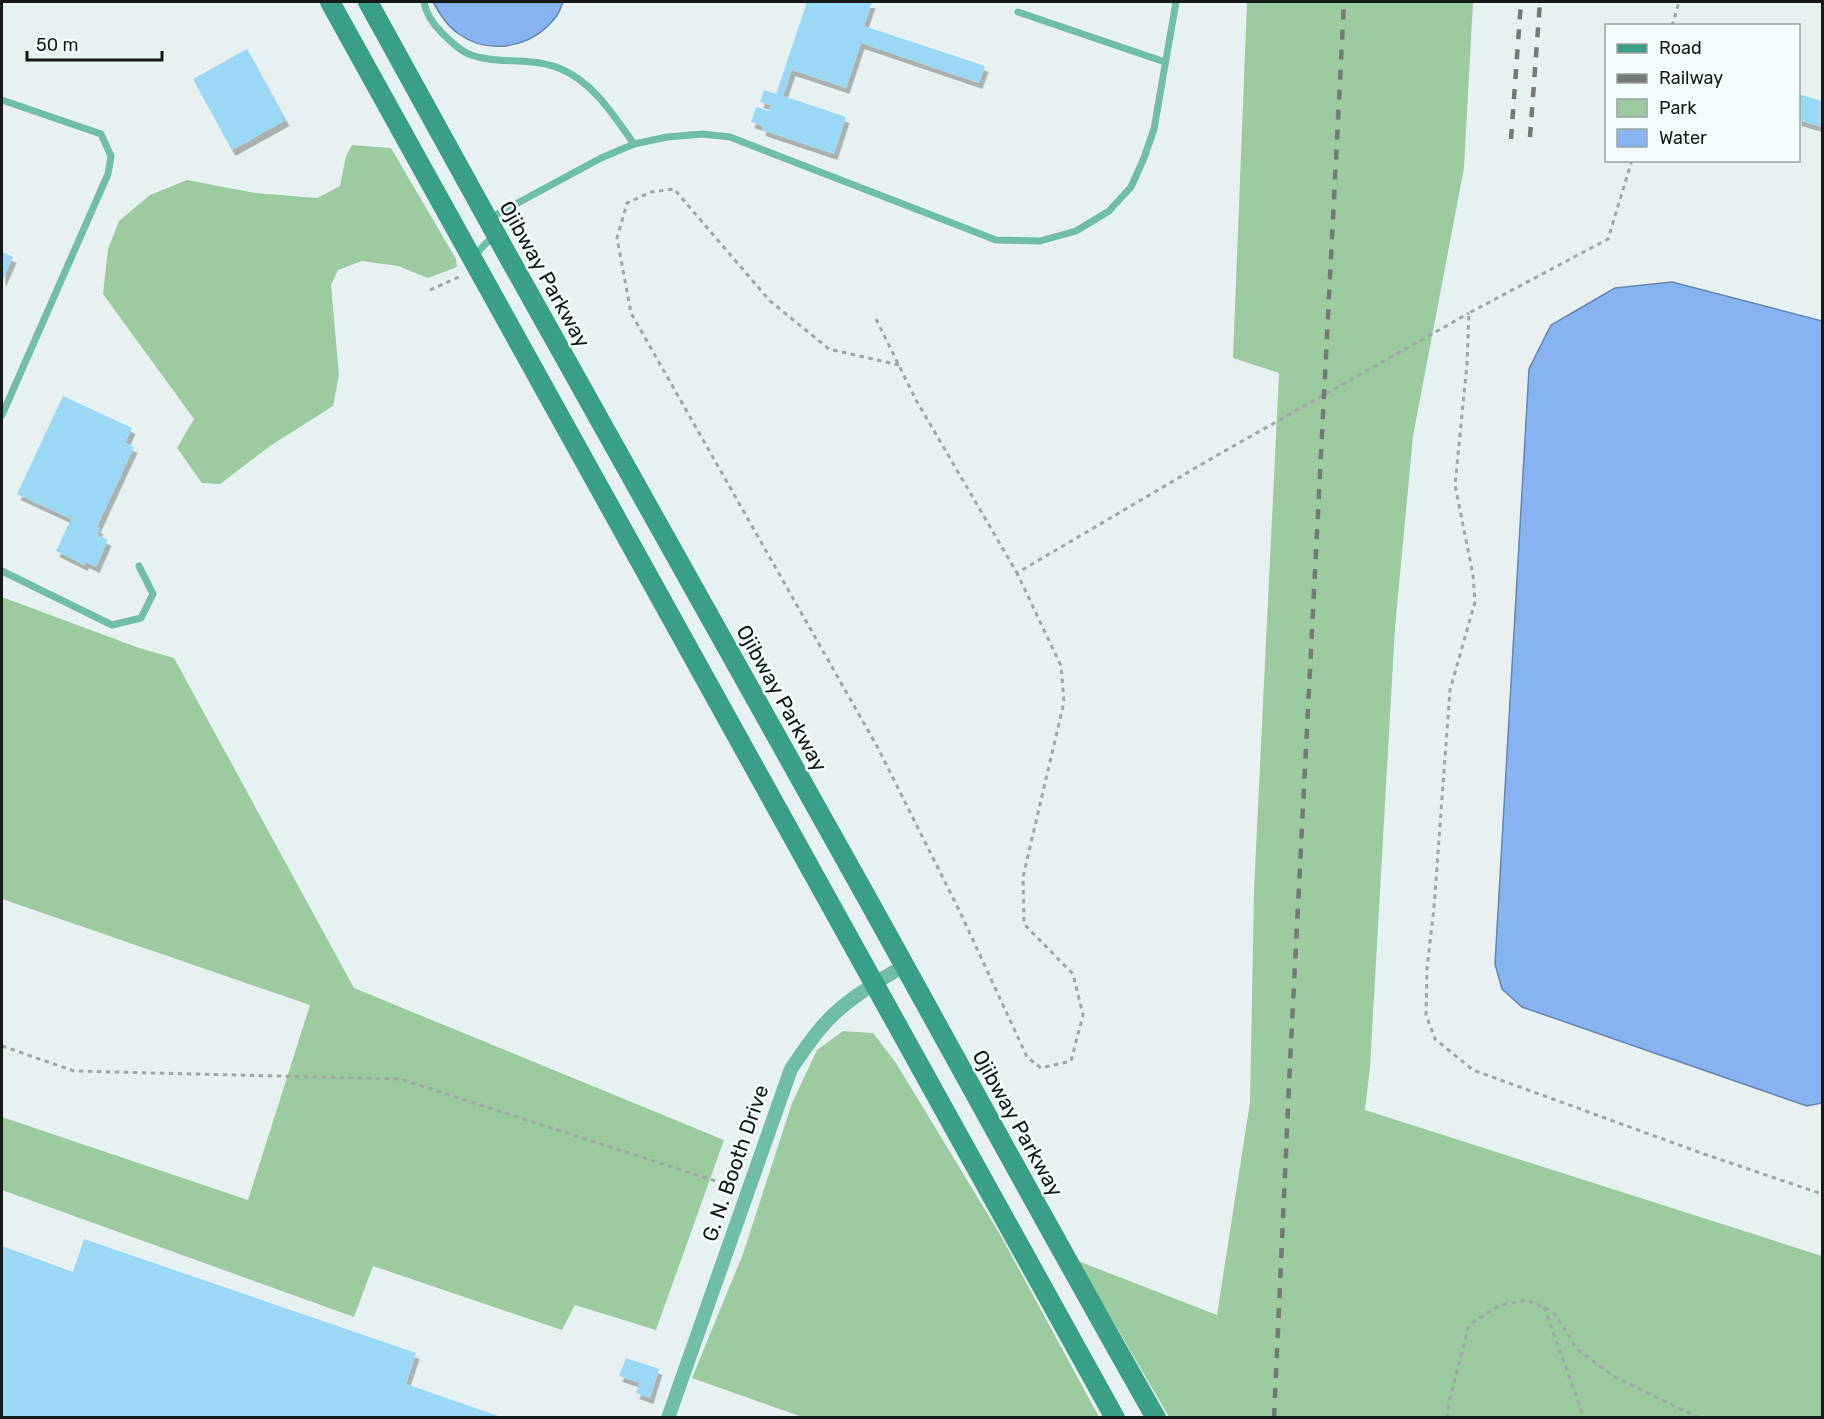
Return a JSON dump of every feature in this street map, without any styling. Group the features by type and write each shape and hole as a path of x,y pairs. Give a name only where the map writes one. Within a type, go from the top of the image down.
{"main road":[{"path":"330,2 1115,1418"},
{"name":"Ojibway Parkway","path":"368,2 491,227 1156,1418"}],"street":[{"name":"G. N. Booth Drive","path":"668,1418 791,1069 822,1027 841,1008 875,983 904,966"}],"lane":[{"path":"424,2 436,28 451,42 471,55 540,62 562,69 583,82 596,93 634,144"},
{"path":"476,263 491,227 601,158 634,144 667,137 702,134 730,137 996,240 1040,242 1076,231 1109,211 1131,187 1144,158 1154,129 1176,2"},
{"path":"1018,12 1165,62"},
{"path":"2,100 101,134 111,156 108,174 2,416"},
{"path":"2,571 112,625 141,618 153,594 139,566"}],"path":[{"path":"1673,24 1679,2"},
{"path":"1017,573 1214,457 1608,239 1631,162"},
{"path":"876,319 899,365 916,400 1017,573 1061,666 1064,702 1023,877 1024,924 1073,974 1083,1015 1071,1061 1041,1068 1027,1057 960,912 878,748 631,313 617,238 627,203 651,192 674,189 770,301 829,349 899,365"},
{"path":"430,290 476,263"},
{"path":"1469,314 1467,364 1455,485 1473,575 1475,602 1450,690 1434,907 1427,968 1426,1015 1435,1039 1473,1070 1704,1154 1822,1194"},
{"path":"2,1046 74,1071 400,1079 747,1191"},
{"path":"1447,1418 1469,1325 1498,1306 1526,1300 1553,1311 1577,1349 1613,1376 1699,1418"},
{"path":"1544,1307 1584,1418"}],"green space":[{"path":"1247,2 1473,2 1464,168 1413,436 1395,628 1370,1067 1365,1110 1822,1256 1822,1417 1169,1417 1078,1261 1217,1315 1250,1102 1254,890 1279,373 1233,358"},
{"path":"352,145 391,148 456,259 457,267 428,278 398,266 362,261 338,270 331,285 339,375 333,406 270,446 220,484 202,483 177,448 194,419 103,294 108,249 119,221 150,195 187,180 255,193 317,198 340,186 346,156"},
{"path":"2,597 139,648 174,658 354,988 724,1140 656,1330 575,1305 562,1330 373,1266 354,1317 2,1190 2,1117 248,1200 310,1005 2,899"},
{"path":"843,1031 873,1033 896,1063 1001,1236 1099,1417 802,1417 692,1378 743,1254 792,1103 817,1050"}],"water":[{"path":"433,2 563,2 556,16 535,36 523,42 497,46 471,41 459,34 447,24"},
{"path":"1672,282 1822,321 1822,1103 1807,1106 1522,1007 1502,989 1495,964 1529,369 1551,325 1615,288"}],"building":[{"path":"807,2 872,2 864,26 985,66 979,83 861,43 846,88 792,70 783,96 846,117 834,154 762,130 763,126 751,122 756,107 769,111 771,105 760,102 764,90 776,94"},
{"path":"247,49 286,120 232,150 193,79"},
{"path":"1800,95 1822,101 1822,127 1800,121"},
{"path":"2,252 13,257 2,282"},
{"path":"63,396 132,428 125,443 134,447 97,527 100,528 97,535 108,540 96,567 86,562 84,565 56,551 71,519 17,494"},
{"path":"84,1239 416,1353 406,1384 504,1418 2,1418 2,1246 73,1272"},
{"path":"626,1358 659,1369 650,1398 636,1393 640,1383 619,1376"}],"railway":[{"path":"1274,1418 1344,2"},
{"path":"1511,139 1521,2"},
{"path":"1530,137 1540,2"}]}
